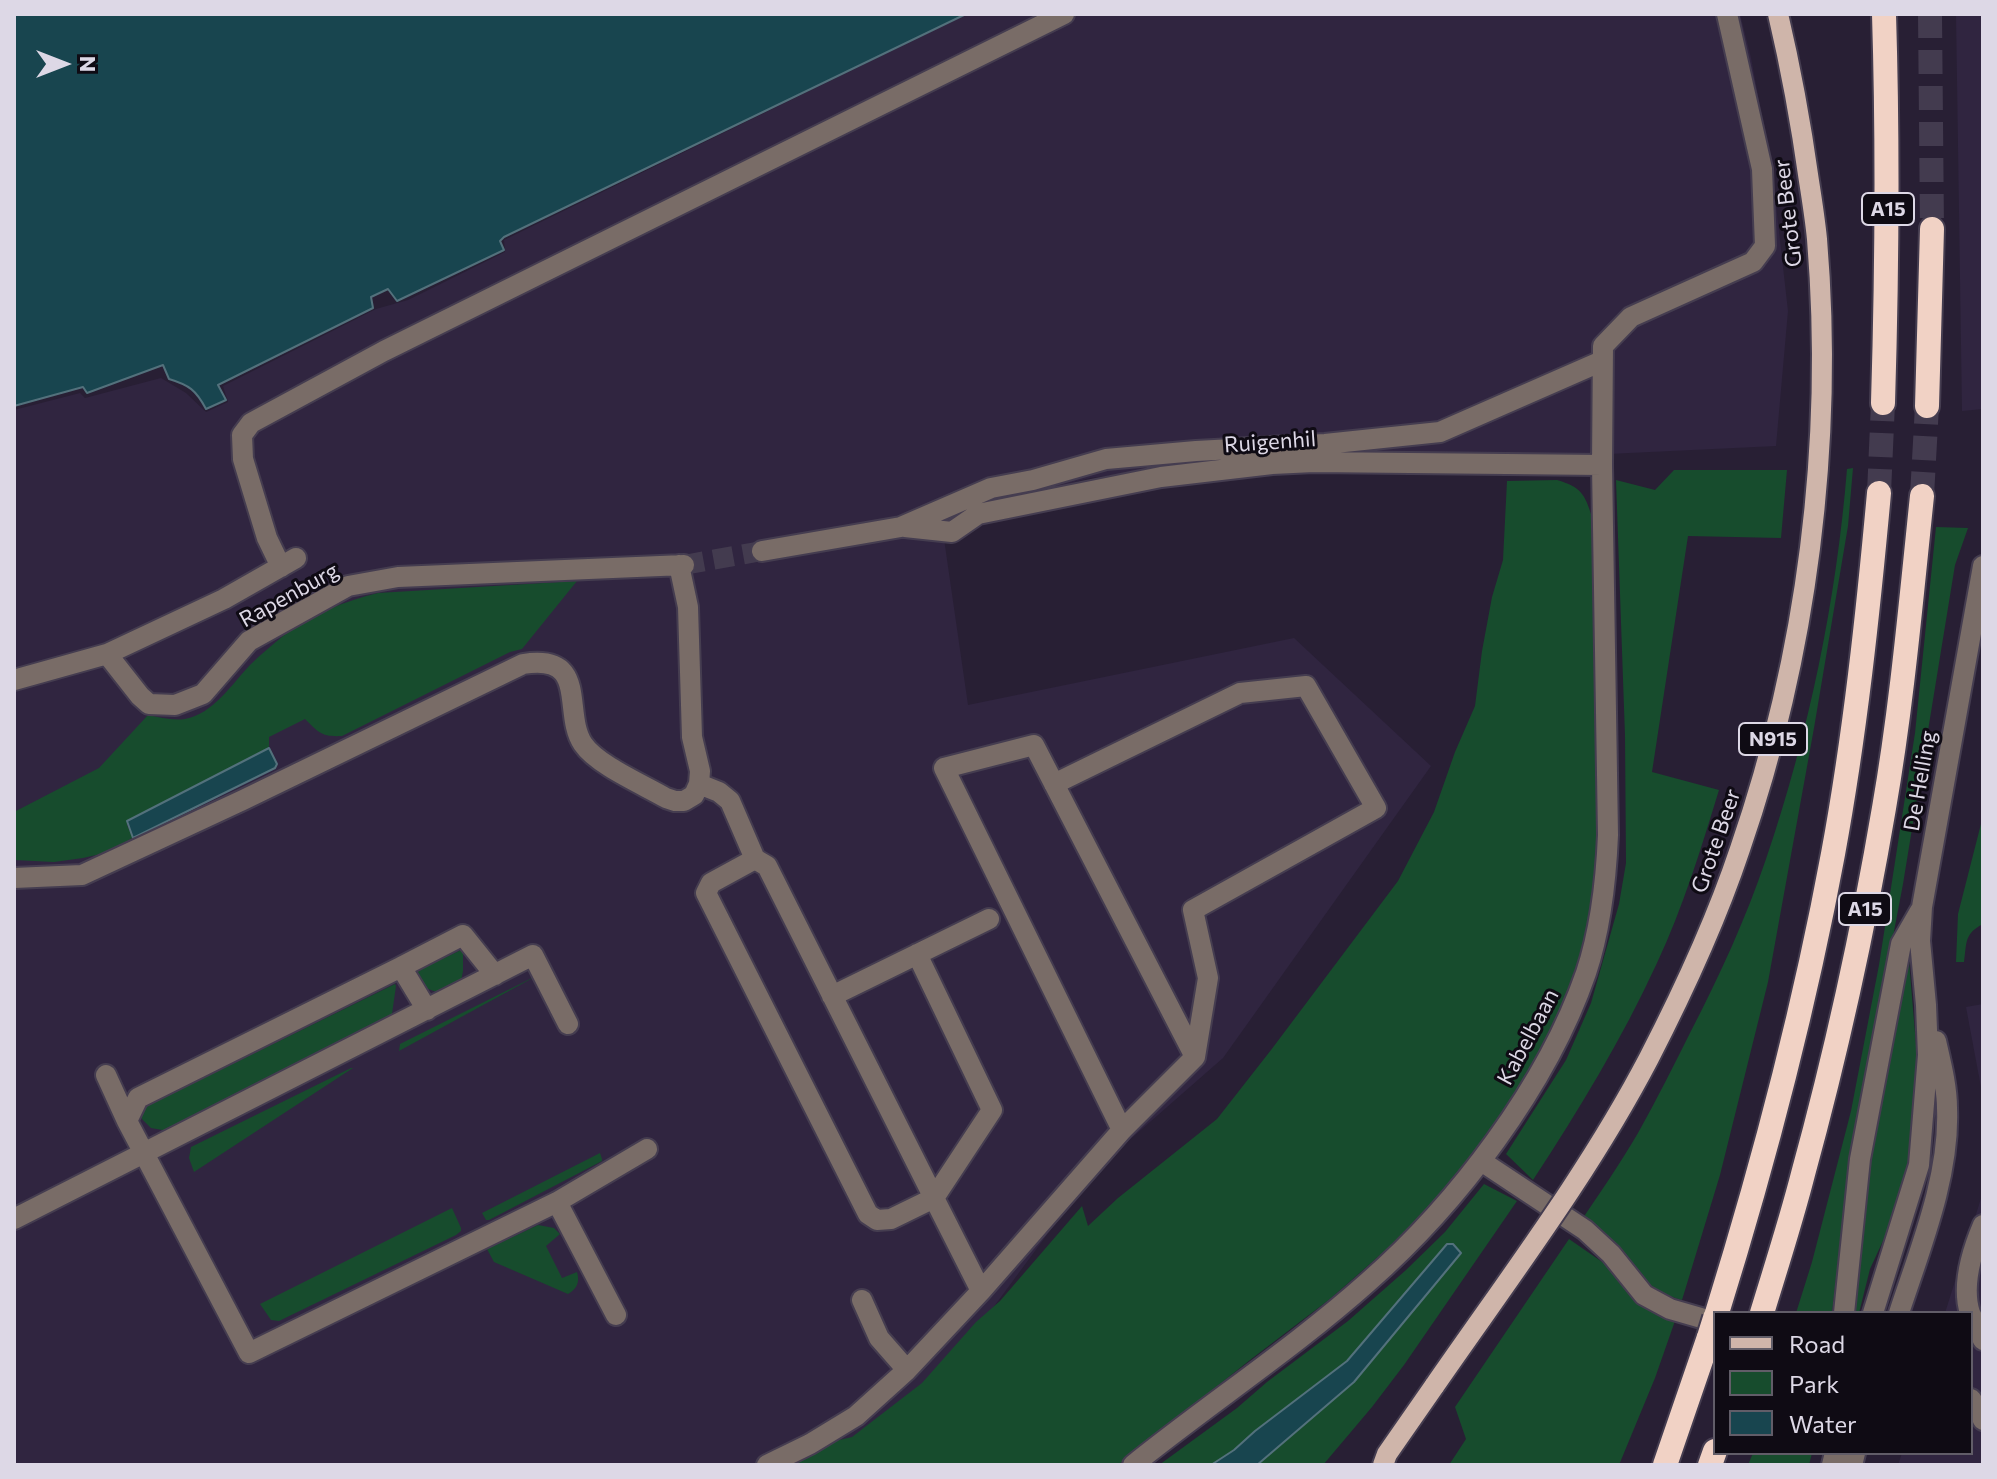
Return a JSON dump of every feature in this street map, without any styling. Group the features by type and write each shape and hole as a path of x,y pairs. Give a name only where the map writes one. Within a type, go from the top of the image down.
{"highway":[{"name":"A15","path":"1883,403 1888,265 1884,14"},
{"name":"A15","path":"1927,406 1932,229"},
{"name":"A15","path":"1718,1311 1784,1081 1830,867 1863,649 1879,493"},
{"name":"A15","path":"1763,1311 1803,1175 1861,929 1897,722 1922,496"},
{"name":"A15","path":"1665,1465 1713,1326"}],"main road":[{"name":"Grote Beer","path":"1381,1461 1568,1193 1648,1060 1713,922 1763,776 1782,702 1807,565 1817,486 1821,409 1817,236 1805,148 1778,14"}],"street":[{"path":"14,680 107,654 224,599 289,562 267,538 243,459 242,435 251,423 384,351 1064,14"},
{"path":"762,551 901,527 991,488 1033,480 1106,459 1325,444 1440,432 1602,361 1603,346 1631,317 1753,262 1765,246 1762,169 1727,14"},
{"name":"Kabelbaan","path":"1133,1465 1312,1329 1405,1248 1481,1161 1519,1105 1566,1022 1587,971 1599,924 1606,877 1602,361"},
{"name":"Ruigenhil","path":"901,527 952,532 978,514 1161,477 1272,464 1602,465"},
{"name":"Rapenburg","path":"107,654 149,704 175,705 203,694 249,641 348,586 398,577 682,565 688,607 692,737 700,771 699,784"},
{"name":"De Helling","path":"1874,1311 1919,1165 1927,1078 1926,1005 1920,941 1922,907 1983,566"},
{"path":"14,878 82,875 523,664 551,664 561,671 569,684 579,735 598,759 675,801 684,801 694,795 699,784 719,792 730,801 755,859 767,866 981,1291"},
{"path":"767,1465 856,1416 907,1370 981,1291 1122,1130 1195,1057 1208,978 1193,910 1376,808 1306,686 1240,693 1054,784"},
{"path":"1122,1130 944,768 1034,745 1195,1057"},
{"path":"755,859 711,883 706,893 868,1214 877,1220 891,1219 934,1198 992,1110 917,954"},
{"path":"1844,1311 1860,1159 1901,944 1922,907"},
{"path":"832,996 989,919"},
{"path":"127,1121 138,1098 463,935 495,975"},
{"path":"14,1219 533,955 568,1024"},
{"path":"401,967 427,1010"},
{"name":"De Helling","path":"1900,1311 1934,1206 1944,1151 1947,1108 1943,1071 1926,1005"},
{"path":"106,1075 249,1353 557,1202 647,1149"},
{"path":"1481,1161 1585,1230 1611,1254 1644,1295 1670,1309 1713,1320"},
{"path":"557,1202 616,1315"},
{"path":"1970,1311 1966,1294 1967,1280 1983,1225"},
{"path":"862,1300 879,1338 907,1370"},
{"path":"1973,1318 1983,1340"},
{"path":"1973,1402 1983,1420"}],"shaded area":[{"path":"967,14 1740,14 1772,170 1788,311 1776,446 1608,454 1297,453 1090,478 941,518 968,705 1294,638 1431,766 1223,1058 1094,1171 877,1465 14,1465 14,410 80,393 85,398 161,378 186,393 206,412 228,402 223,386 376,309 408,300 505,252 504,240"},
{"path":"1956,14 1983,14 1983,409 1962,411"},
{"path":"1983,1004 1983,1098 1966,1007"},
{"path":"1983,1192 1983,1465 1898,1465 1901,1455 1973,1455 1973,1311 1946,1311"}],"green space":[{"path":"1853,468 1848,526 1768,982 1720,1175 1682,1300 1641,1279 1579,1224 1631,1145 1659,1095 1722,968 1758,881 1808,715 1836,568 1847,469"},
{"path":"1674,470 1787,470 1781,538 1688,536 1652,772 1719,790 1683,899 1657,963 1599,1074 1533,1180 1506,1154 1566,1060 1591,1003 1619,904 1626,863 1616,480 1655,490"},
{"path":"1557,480 1581,492 1592,517 1599,731 1598,862 1589,930 1567,993 1543,1047 1512,1099 1469,1160 1425,1213 1330,1299 1118,1465 788,1465 835,1441 852,1437 922,1383 976,1322 1000,1301 1082,1206 1088,1226 1217,1119 1271,1050 1398,881 1434,812 1475,706 1492,597 1503,560 1507,481"},
{"path":"1936,527 1968,528 1955,565 1903,884 1849,1168 1832,1311 1797,1311 1851,1111 1879,965 1915,733"},
{"path":"577,581 522,649 510,652 342,736 321,733 305,719 269,737 269,748 127,821 133,838 105,853 54,862 14,860 14,812 99,768 148,715 185,719 204,711 270,646 316,615 378,593"},
{"path":"1983,816 1983,924 1969,935 1964,962 1956,962 1958,914"},
{"path":"463,949 461,981 439,993 423,987 411,974"},
{"path":"1908,949 1917,1057 1910,1162 1900,1204 1870,1269 1860,1311 1850,1311 1868,1160"},
{"path":"540,974 399,1051 400,1044"},
{"path":"395,984 392,1014 388,1019 168,1131 151,1128 142,1119 145,1107"},
{"path":"351,1068 194,1172 189,1158 191,1147"},
{"path":"600,1153 602,1161 489,1220 482,1213"},
{"path":"1484,1184 1517,1201 1404,1365 1323,1465 1257,1465 1354,1382 1461,1253 1453,1244 1447,1245 1347,1361 1234,1450 1211,1465 1159,1465 1348,1321 1445,1232"},
{"path":"452,1208 461,1228 456,1235 279,1321 271,1320 260,1304"},
{"path":"538,1225 554,1228 560,1234 546,1246 562,1278 577,1272 577,1285 568,1294 494,1262 487,1249"},
{"path":"1569,1239 1608,1266 1620,1284 1641,1302 1676,1318 1619,1465 1449,1465 1466,1439 1455,1407"},
{"path":"1752,1455 1812,1455 1809,1465 1748,1465"}],"water":[{"path":"14,14 966,14 504,237 500,241 504,250 397,301 388,289 371,297 373,308 218,385 226,400 206,409 191,389 169,379 163,365 87,393 83,387 14,406"},
{"path":"269,748 277,764 275,768 133,838 127,821"},
{"path":"1447,1244 1453,1244 1461,1253 1354,1382 1257,1465 1211,1465 1347,1361"}],"tunnel":[{"path":"1930,14 1932,229"},
{"path":"1879,493 1883,403"},
{"path":"1922,496 1927,406"},
{"path":"684,565 762,551"}]}
